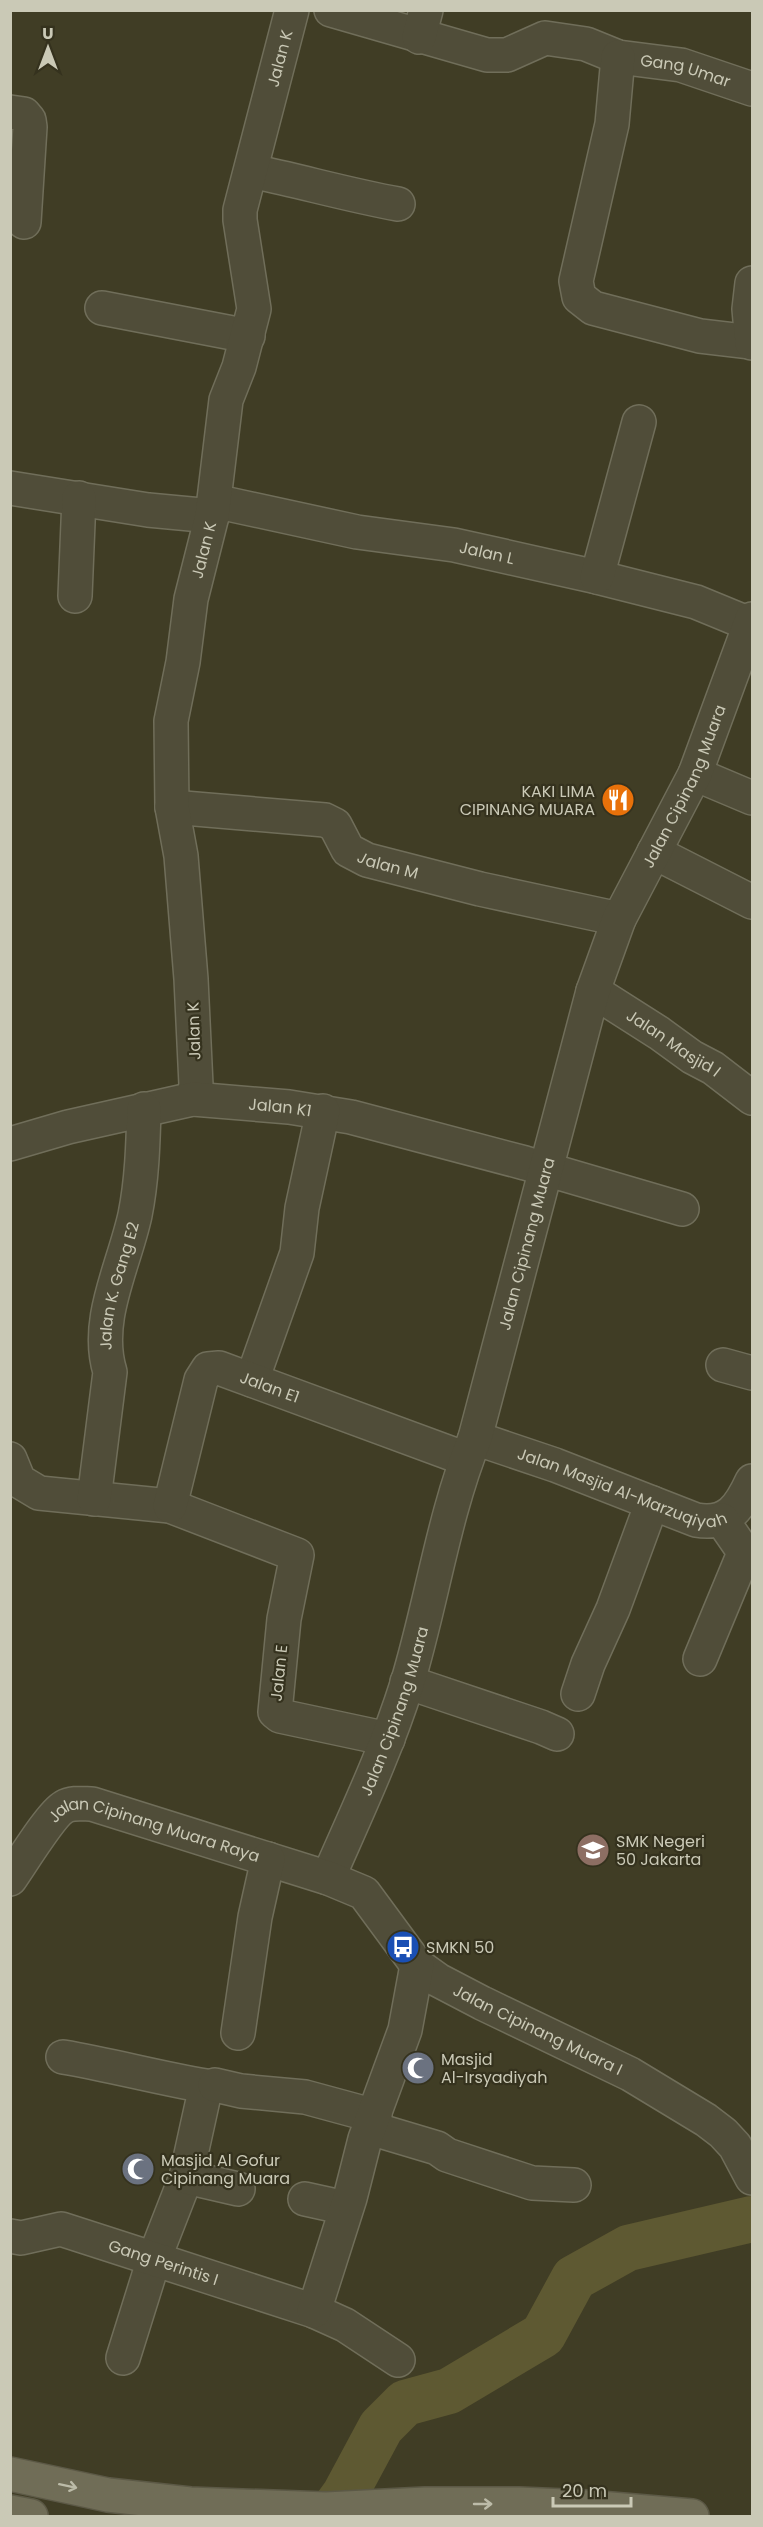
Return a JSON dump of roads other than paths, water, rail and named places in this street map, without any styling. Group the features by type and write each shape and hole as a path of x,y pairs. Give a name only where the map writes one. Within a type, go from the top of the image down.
{"main road":[{"path":"10,2474 108,2495 190,2505 326,2509 424,2504 588,2507 692,2517"},
{"path":"10,2512 31,2517"}],"street":[{"name":"Jalan K","path":"193,1099 196,1085 191,980 181,856 172,807 171,721 183,662 191,599 213,508 226,400 248,336 254,309 240,220 292,10"},
{"path":"331,10 422,24 487,55 507,55 537,42 546,10"},
{"name":"Gang Umar","path":"537,42 545,38 586,44 618,57 681,65 753,89"},
{"path":"618,57 612,124 576,281 579,297 593,308 700,336 752,343 749,309 753,284"},
{"path":"10,112 24,114 29,120 30,127 24,222"},
{"path":"251,171 320,186 339,193 398,204"},
{"path":"102,308 248,336"},
{"path":"597,577 639,422"},
{"name":"Jalan L","path":"10,488 148,510 213,508 357,532 454,545 696,602 752,623"},
{"path":"75,596 79,498"},
{"name":"Jalan Cipinang Muara","path":"328,1878 388,1738 407,1682 438,1557 471,1448 593,991 619,919 695,774 752,623"},
{"path":"695,774 753,798"},
{"name":"Jalan M","path":"172,807 325,820 335,825 348,850 367,860 480,889 619,919"},
{"path":"654,852 753,902"},
{"name":"Jalan Masjid I","path":"593,991 692,1057 713,1068 753,1098"},
{"name":"Jalan K1","path":"10,1144 144,1109 193,1099 323,1111 547,1170 682,1209"},
{"name":"Jalan K. Gang E2","path":"94,1499 110,1372 105,1356 111,1296 135,1216 143,1163 144,1109"},
{"path":"252,1380 297,1253 302,1208 323,1111"},
{"name":"Jalan E1","path":"170,1506 201,1380 208,1369 219,1368 471,1448"},
{"name":"Jalan Masjid Al-Marzuqiyah","path":"471,1448 555,1465 696,1520 711,1523 722,1520 745,1497 753,1481"},
{"path":"10,1459 19,1481 39,1493 170,1506"},
{"path":"578,1694 588,1664 613,1609 652,1503"},
{"name":"Jalan E","path":"170,1506 297,1555 284,1619 275,1712 280,1716 388,1738"},
{"path":"700,1659 742,1558 742,1549 722,1520"},
{"path":"407,1682 557,1734"},
{"name":"Jalan Cipinang Muara Raya","path":"10,1879 42,1833 64,1807 76,1804 92,1804 328,1878"},
{"path":"238,2032 255,1917 268,1859"},
{"name":"Jalan Cipinang Muara I","path":"328,1878 364,1893 417,1965 438,1980 591,2054 673,2100 723,2133 751,2170"},
{"path":"314,2312 388,2071 405,2030 417,1965"},
{"path":"63,2057 112,2065 206,2086 186,2177 154,2259 123,2358"},
{"path":"215,2085 241,2091 305,2097 437,2148 447,2156 532,2182 574,2185"},
{"path":"186,2177 238,2188"},
{"path":"304,2199 346,2208"},
{"name":"Gang Perintis I","path":"10,2236 21,2238 61,2229 314,2312 345,2325 398,2361"}],"waterway":[{"path":"329,2516 345,2494 381,2427 405,2403 449,2391 543,2335 574,2278 628,2248 752,2219"}],"place":[{"name":"KAKI LIMA CIPINANG MUARA","path":"618,800"},
{"name":"SMK Negeri 50 Jakarta","path":"593,1850"},
{"name":"SMKN 50","path":"403,1947"},
{"name":"Masjid Al-Irsyadiyah","path":"418,2068"},
{"name":"Masjid Al Gofur Cipinang Muara","path":"138,2169"}]}
